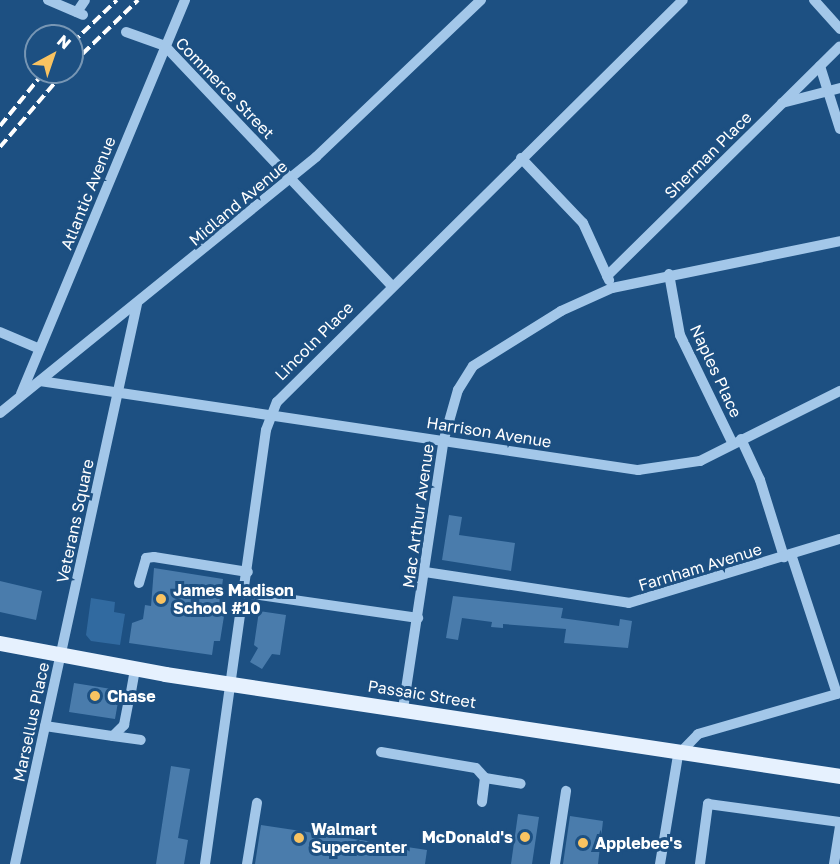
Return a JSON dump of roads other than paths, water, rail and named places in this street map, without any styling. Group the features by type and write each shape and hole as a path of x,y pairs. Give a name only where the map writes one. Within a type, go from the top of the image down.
{"main road":[{"name":"Passaic Street","path":"0,643 135,669 403,709 678,754 840,776"}],"street":[{"path":"48,0 80,13 85,0"},
{"name":"Atlantic Avenue","path":"20,398 185,0"},
{"name":"Midland Avenue","path":"0,413 290,178 481,0"},
{"name":"Lincoln Place","path":"205,864 271,415 287,387 683,0"},
{"path":"813,0 840,28"},
{"name":"Commerce Street","path":"126,32 165,46 391,285"},
{"name":"Sherman Place","path":"607,276 840,46"},
{"path":"820,66 840,129"},
{"path":"781,104 840,88"},
{"path":"521,158 584,223 612,288"},
{"name":"Mac Arthur Avenue","path":"403,709 444,440 464,377 484,356 612,288 669,274 840,241"},
{"name":"Naples Place","path":"669,274 680,335 737,441 788,555 839,693"},
{"name":"Veterans Square","path":"60,656 137,304"},
{"path":"0,332 40,349"},
{"path":"40,381 118,393"},
{"name":"Harrison Avenue","path":"118,393 638,470 700,461 840,391"},
{"name":"Farnham Avenue","path":"425,572 629,603 840,539"},
{"path":"139,583 146,558 248,572"},
{"path":"245,593 418,618"},
{"name":"Marsellus Place","path":"15,864 60,656"},
{"path":"130,692 135,669"},
{"path":"660,864 678,754 698,734 839,693"},
{"path":"113,736 124,725 128,704"},
{"path":"45,726 141,740"},
{"path":"381,752 476,768 485,778 521,784"},
{"path":"482,802 485,778"},
{"path":"555,864 566,791"},
{"path":"247,864 257,803"},
{"path":"700,864 708,804 840,824 834,864"}],"railway":[{"path":"84,32 117,0"},
{"path":"84,52 138,0"},
{"path":"0,126 34,84"},
{"path":"0,147 54,84"}],"place":[{"name":"James Madison School #10","path":"161,599"},
{"name":"Chase","path":"95,696"},
{"name":"McDonald's","path":"525,837"},
{"name":"Walmart Supercenter","path":"299,838"},
{"name":"Applebee's","path":"583,843"}]}
